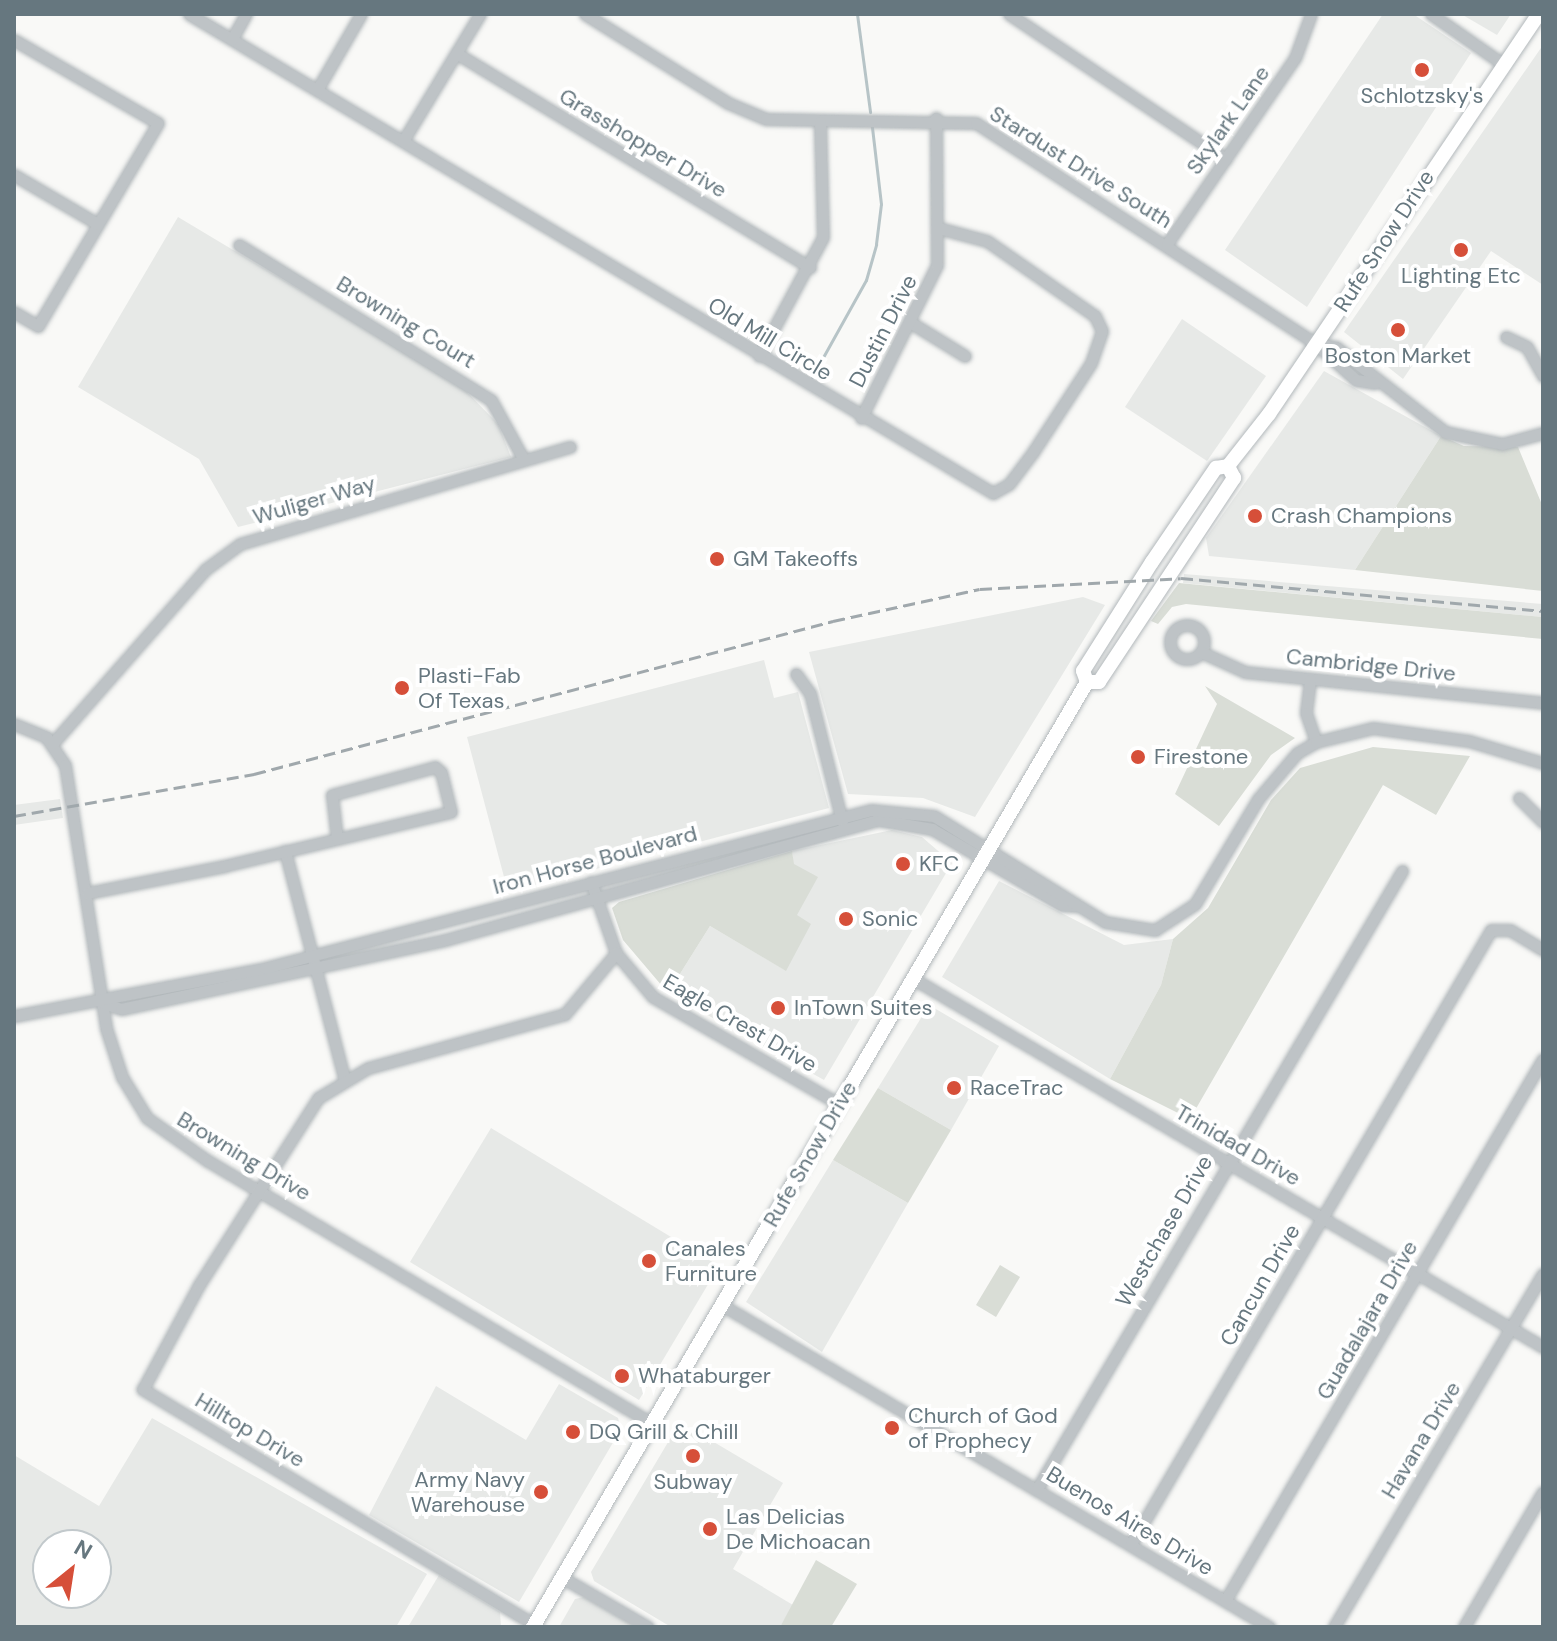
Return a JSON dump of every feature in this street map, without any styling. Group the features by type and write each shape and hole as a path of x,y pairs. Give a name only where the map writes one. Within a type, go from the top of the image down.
{"main road":[{"name":"Rufe Snow Drive","path":"1087,682 1083,671 1122,607 1216,468 1228,466 1316,344 1539,14"},
{"name":"Rufe Snow Drive","path":"1087,682 1099,682 1234,478 1228,466"},
{"name":"Rufe Snow Drive","path":"534,1626 985,851 1087,682"}],"street":[{"name":"Old Mill Circle","path":"189,14 971,484 1003,490 1101,344 1099,320 987,241 942,229"},
{"path":"232,39 246,14"},
{"path":"317,90 361,14"},
{"path":"403,141 480,14"},
{"name":"Stardust Drive South","path":"585,14 750,114 820,122 936,118 991,130 1316,344 1336,347 1375,383 1463,440 1502,444 1543,433"},
{"path":"1009,14 1226,159"},
{"name":"Skylark Lane","path":"1167,244 1295,58 1311,14"},
{"path":"1431,14 1503,64"},
{"path":"14,40 158,123 38,326 14,312"},
{"name":"Grasshopper Drive","path":"456,53 810,267"},
{"name":"Dustin Drive","path":"861,418 913,324 937,265 942,229 936,118"},
{"path":"759,356 810,267 826,227 820,122"},
{"path":"14,175 98,224"},
{"name":"Browning Court","path":"239,245 491,400 524,460"},
{"path":"913,324 965,356"},
{"path":"1506,337 1527,347 1543,376"},
{"name":"Wuliger Way","path":"53,743 206,569 240,544 570,447"},
{"name":"Cambridge Drive","path":"1201,652 1245,672 1543,703"},
{"path":"796,674 810,693 842,820"},
{"path":"1310,680 1306,713 1316,742"},
{"path":"14,724 53,743"},
{"name":"Iron Horse Boulevard","path":"14,1016 103,1003 118,993 312,956 842,820 918,824 985,851 1062,905 1078,906 1129,931 1176,920 1195,904 1280,770 1316,742 1373,728 1469,741 1543,763"},
{"name":"Browning Drive","path":"53,743 69,780 115,1062 147,1118 258,1188 653,1424"},
{"path":"87,893 285,851 337,839 451,812 441,772 435,767 332,795 337,839"},
{"path":"1519,798 1543,822"},
{"name":"Iron Horse Boulevard","path":"103,1003 121,1009 315,970 596,897 842,820"},
{"path":"285,851 344,1078"},
{"name":"Westchase Drive","path":"1037,1489 1402,871"},
{"name":"Eagle Crest Drive","path":"591,882 616,953 665,1007 839,1104"},
{"name":"Cancun Drive","path":"1131,1544 1500,926 1543,950"},
{"path":"258,1188 303,1115 344,1078 550,1021 577,1003 616,953"},
{"name":"Trinidad Drive","path":"912,978 1543,1347"},
{"name":"Guadalajara Drive","path":"1225,1601 1543,1059"},
{"name":"Hilltop Drive","path":"258,1188 143,1389 534,1626"},
{"name":"Havana Drive","path":"1334,1627 1543,1274"},
{"name":"Buenos Aires Drive","path":"722,1305 1269,1627"},
{"path":"1464,1627 1543,1492"},
{"path":"563,1578 648,1627"}],"shaded area":[{"path":"1383,14 1413,14 1471,53 1307,307 1225,250"},
{"path":"1461,14 1511,14 1497,35"},
{"path":"1543,45 1543,285 1491,251 1403,379 1344,332"},
{"path":"178,217 462,387 498,424 511,457 238,527 199,459 78,387"},
{"path":"1182,319 1266,376 1207,461 1125,407"},
{"path":"1324,371 1441,436 1355,570 1209,556 1206,538"},
{"path":"1441,436 1464,446 1518,447 1543,507 1543,591 1355,570"},
{"path":"1184,574 1543,604 1543,617 1183,583"},
{"path":"1179,583 1543,617 1543,639 1186,604 1172,607 1158,624 1151,621"},
{"path":"1083,597 1105,605 975,817 923,798 848,794 809,652"},
{"path":"764,660 774,698 798,692 829,808 508,892 467,737"},
{"path":"1205,686 1295,738 1271,755 1219,826 1175,794 1217,704"},
{"path":"1373,747 1470,756 1436,815 1383,785 1190,1119 1110,1079 1161,985 1173,939 1208,908 1271,800 1300,768"},
{"path":"60,799 63,818 14,825 14,805"},
{"path":"892,830 922,837 952,863 824,1080 668,993 710,926 785,970 797,915 792,851"},
{"path":"792,851 794,864 818,877 797,915 811,924 786,971 710,926 668,993 623,940 612,908 619,902"},
{"path":"999,881 1124,945 1173,939 1161,985 1110,1079 942,977"},
{"path":"929,1005 999,1046 951,1130 878,1088"},
{"path":"878,1088 951,1130 908,1203 833,1160"},
{"path":"491,1128 719,1266 639,1400 410,1262"},
{"path":"833,1160 908,1203 822,1352 746,1302"},
{"path":"1000,1265 1020,1277 996,1317 976,1305"},
{"path":"559,1384 618,1418 621,1429 519,1602 369,1515 436,1386 526,1440"},
{"path":"152,1418 427,1574 396,1627 14,1627 14,1455 99,1506"},
{"path":"680,1422 783,1483 733,1569 793,1605 780,1627 671,1627 594,1581 591,1572"},
{"path":"816,1560 857,1584 831,1627 780,1627"},
{"path":"439,1575 500,1612 501,1627 408,1627"},
{"path":"584,1597 636,1627 559,1627 575,1599"}],"waterway":[{"path":"857,14 870,112"},
{"path":"812,377 866,280 876,244 881,204 872,127"}],"railway":[{"path":"14,816 254,774 833,621 980,589 1181,578 1543,611"}],"place":[{"name":"Schlotzsky's","path":"1422,70"},
{"name":"Lighting Etc","path":"1461,250"},
{"name":"Boston Market","path":"1398,330"},
{"name":"Crash Champions","path":"1255,516"},
{"name":"GM Takeoffs","path":"717,559"},
{"name":"Plasti-Fab Of Texas","path":"402,688"},
{"name":"Firestone","path":"1138,757"},
{"name":"KFC","path":"903,864"},
{"name":"Sonic","path":"846,919"},
{"name":"InTown Suites","path":"778,1008"},
{"name":"RaceTrac","path":"954,1088"},
{"name":"Canales Furniture","path":"649,1261"},
{"name":"Whataburger","path":"622,1376"},
{"name":"Church of God of Prophecy","path":"892,1428"},
{"name":"DQ Grill & Chill","path":"573,1432"},
{"name":"Subway","path":"693,1456"},
{"name":"Army Navy Warehouse","path":"541,1492"},
{"name":"Las Delicias De Michoacan","path":"710,1529"}]}
